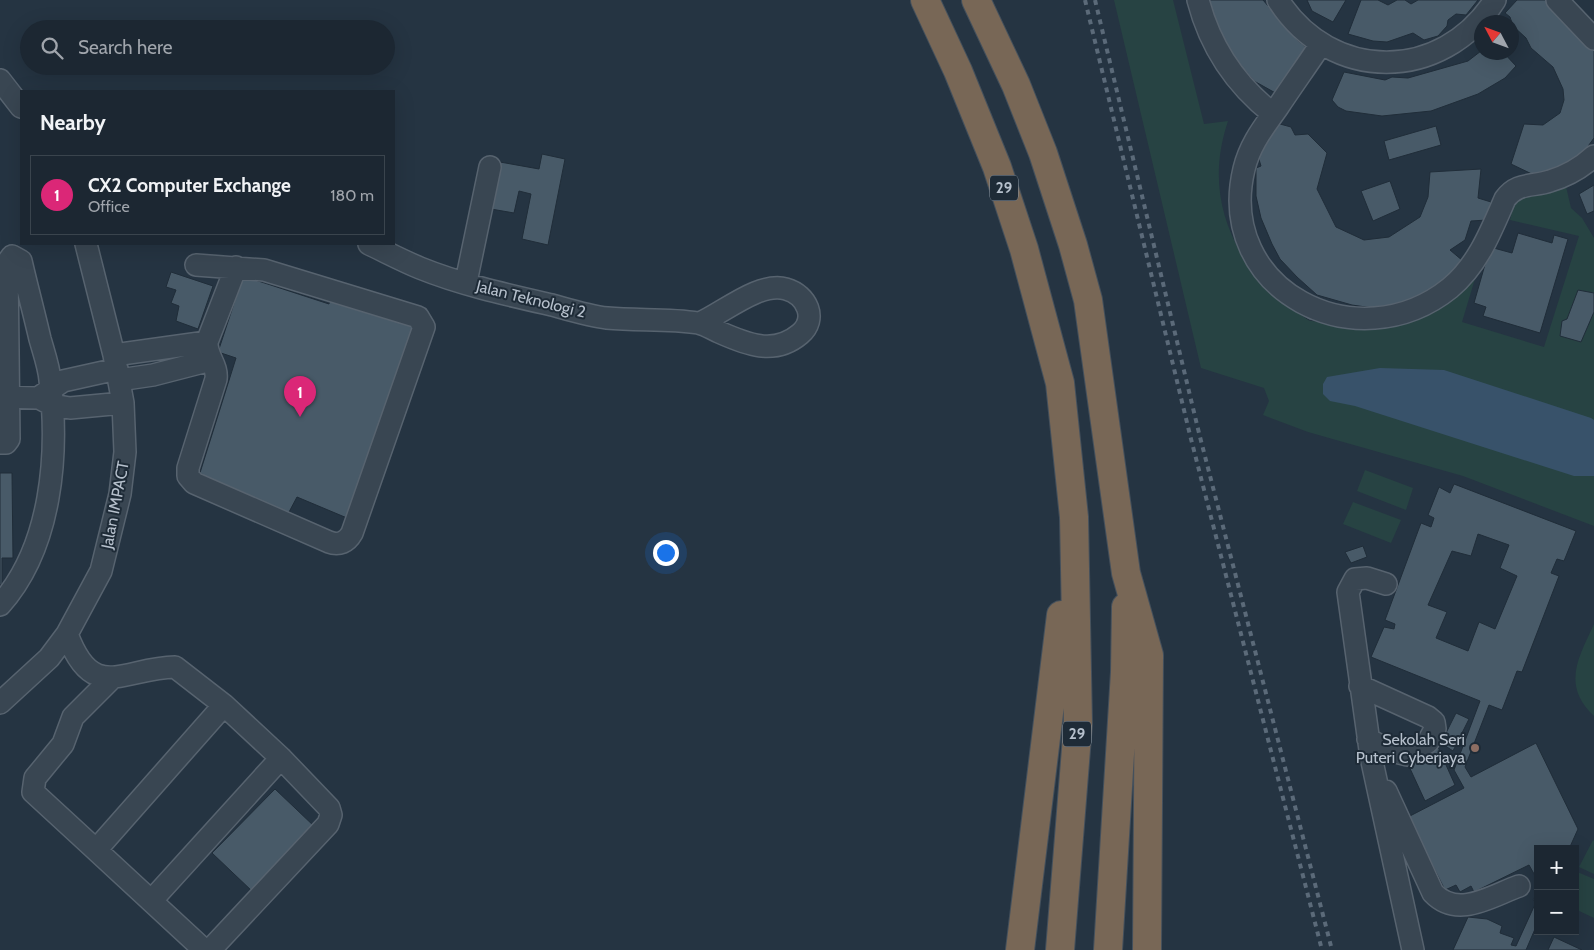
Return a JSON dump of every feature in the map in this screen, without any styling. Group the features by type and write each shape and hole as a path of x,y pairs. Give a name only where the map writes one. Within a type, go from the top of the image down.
{"highway":[{"name":"29","path":"925,0 958,71 993,158 1032,276 1060,383 1074,517 1078,724 1060,950"},
{"path":"976,0 1016,85 1043,153 1088,300 1126,573 1148,655 1147,950"},
{"path":"1020,950 1074,517"},
{"path":"1108,950 1125,672 1126,573"}],"street":[{"path":"1198,0 1208,28 1227,65 1252,98 1273,114"},
{"path":"1278,0 1295,24 1321,44 1336,52 1367,61 1400,62 1432,54 1461,38 1474,27 1495,0"},
{"path":"1557,0 1594,39"},
{"path":"1321,44 1255,140 1244,169 1241,201 1248,239 1267,274 1289,295 1316,311 1346,319 1378,319 1393,316 1436,298 1461,278 1471,266 1509,194 1519,187 1549,182 1563,177 1575,171 1594,156"},
{"path":"0,80 20,106"},
{"path":"466,282 490,167"},
{"name":"Jalan IMPACT","path":"0,703 49,658 67,634 101,571 120,494 126,452 123,404 117,368 86,245"},
{"name":"Jalan Teknologi 2","path":"371,245 420,268 510,296 606,318 700,323"},
{"path":"0,443 6,443 9,439 5,397 7,263 12,256 20,261 47,397 53,464 50,496 28,561 8,596 0,605"},
{"path":"196,265 236,267 276,274 423,321 424,327 349,538 336,544 194,483 188,476 188,468 216,379 217,373 209,351 236,267"},
{"path":"47,397 63,381 117,368 152,375 209,351"},
{"path":"5,397 47,397 70,408 123,404"},
{"path":"1386,584 1362,577 1355,579 1348,592 1369,748 1412,950"},
{"path":"67,634 74,651 87,669 98,676 112,678 175,668 224,705 281,758 329,808 331,816 328,824 211,949 202,948 33,792 35,778 63,744 73,717 112,678"},
{"path":"1360,686 1428,717 1434,722 1435,729 1428,742 1407,755 1369,748"},
{"path":"96,850 224,705"},
{"path":"1369,748 1433,893 1438,899 1454,906 1466,906 1519,886"},
{"path":"152,900 281,758"},
{"path":"1403,908 1433,893"}],"green space":[{"path":"1114,0 1173,0 1204,124 1228,121 1220,156 1220,190 1227,223 1242,255 1342,316 1480,262 1462,322 1544,347 1579,236 1510,220 1515,198 1564,178 1571,208 1582,218 1594,238 1594,526 1463,476 1308,432 1263,415 1269,401 1264,388 1201,368"},
{"path":"1365,470 1413,488 1406,510 1357,491"},
{"path":"1353,502 1401,520 1391,543 1343,524"},
{"path":"1594,624 1594,716 1578,693 1576,671 1583,648"},
{"path":"1593,840 1594,874 1579,867"},
{"path":"1579,873 1594,879 1594,918 1579,911"}],"water":[{"path":"1380,368 1444,370 1591,418 1594,420 1594,476 1574,476 1355,406 1330,401 1323,394 1323,384 1327,377"}],"building":[{"path":"1205,0 1263,0 1297,40 1311,51 1279,95 1254,81 1237,61 1218,34"},
{"path":"1307,0 1346,0 1333,22 1312,11"},
{"path":"1361,0 1378,0 1388,5 1397,0 1405,0 1411,4 1418,0 1478,0 1466,15 1456,14 1448,20 1447,26 1438,36 1424,40 1413,33 1387,42 1373,41 1348,34"},
{"path":"1517,0 1551,0 1594,45 1594,138 1586,149 1568,165 1536,176 1511,164 1524,124 1543,125 1560,113 1564,100 1563,89 1553,67 1531,48 1526,38 1519,32 1519,15 1508,15 1505,13"},
{"path":"1474,56 1474,60 1510,60 1516,66 1505,78 1478,94 1431,111 1382,116 1346,111 1338,107 1332,100 1344,72 1385,80 1392,77 1408,78 1468,61"},
{"path":"1280,124 1291,127 1295,135 1308,134 1327,153 1317,189 1336,227 1364,240 1389,237 1420,217 1428,197 1430,172 1481,169 1478,198 1491,202 1487,220 1471,221 1465,240 1450,250 1463,261 1442,290 1380,309 1352,305 1317,295 1297,277 1280,259 1272,244 1261,218 1256,196 1256,168 1261,166 1257,153 1269,127"},
{"path":"1436,126 1441,145 1389,160 1384,141"},
{"path":"542,154 565,159 548,245 522,239 531,194 519,191 514,213 491,209 500,162 539,169"},
{"path":"1390,181 1400,209 1373,221 1361,191"},
{"path":"1594,185 1594,211 1587,214 1579,194"},
{"path":"1518,233 1552,243 1554,235 1568,239 1540,333 1483,316 1486,307 1474,303 1490,247 1512,253"},
{"path":"171,272 213,286 198,329 176,321 179,306 171,303 176,290 166,287"},
{"path":"243,276 329,304 330,298 416,322 347,518 297,497 288,514 199,476 236,358 218,352"},
{"path":"1578,290 1594,293 1594,312 1581,342 1560,336 1562,321 1567,319"},
{"path":"1300,303 1328,323 1309,320 1294,310"},
{"path":"0,473 12,473 13,558 2,558 2,585 0,585"},
{"path":"1454,484 1576,531 1564,561 1557,559 1551,573 1559,576 1522,672 1517,671 1502,710 1489,705 1465,767 1471,777 1536,743 1578,829 1571,845 1534,845 1534,874 1529,865 1474,892 1471,886 1460,892 1456,885 1445,890 1408,817 1464,788 1454,770 1480,701 1371,657 1384,627 1394,629 1395,624 1385,620 1421,523 1431,527 1434,518 1428,515 1439,487 1450,493","holes":["1478,534 1509,545 1500,568 1517,576 1495,629 1479,622 1468,651 1436,638 1447,612 1428,605 1452,551 1471,556"]},
{"path":"1363,546 1367,557 1351,563 1345,552"},
{"path":"1456,713 1469,719 1453,751 1441,743"},
{"path":"1438,747 1455,785 1425,801 1407,762"},
{"path":"275,789 316,828 253,892 212,853"},
{"path":"1534,906 1534,931 1526,950 1453,950 1468,917 1487,919 1502,926 1500,933 1514,938 1511,945 1516,946"},
{"path":"1554,937 1582,950 1548,950"}],"railway":[{"path":"1085,0 1190,435 1322,950"},
{"path":"1095,0 1199,433 1332,950"}],"place":[{"name":"CX2 Computer Exchange","path":"300,417"},
{"name":"Sekolah Seri Puteri Cyberjaya","path":"1475,748"}]}
